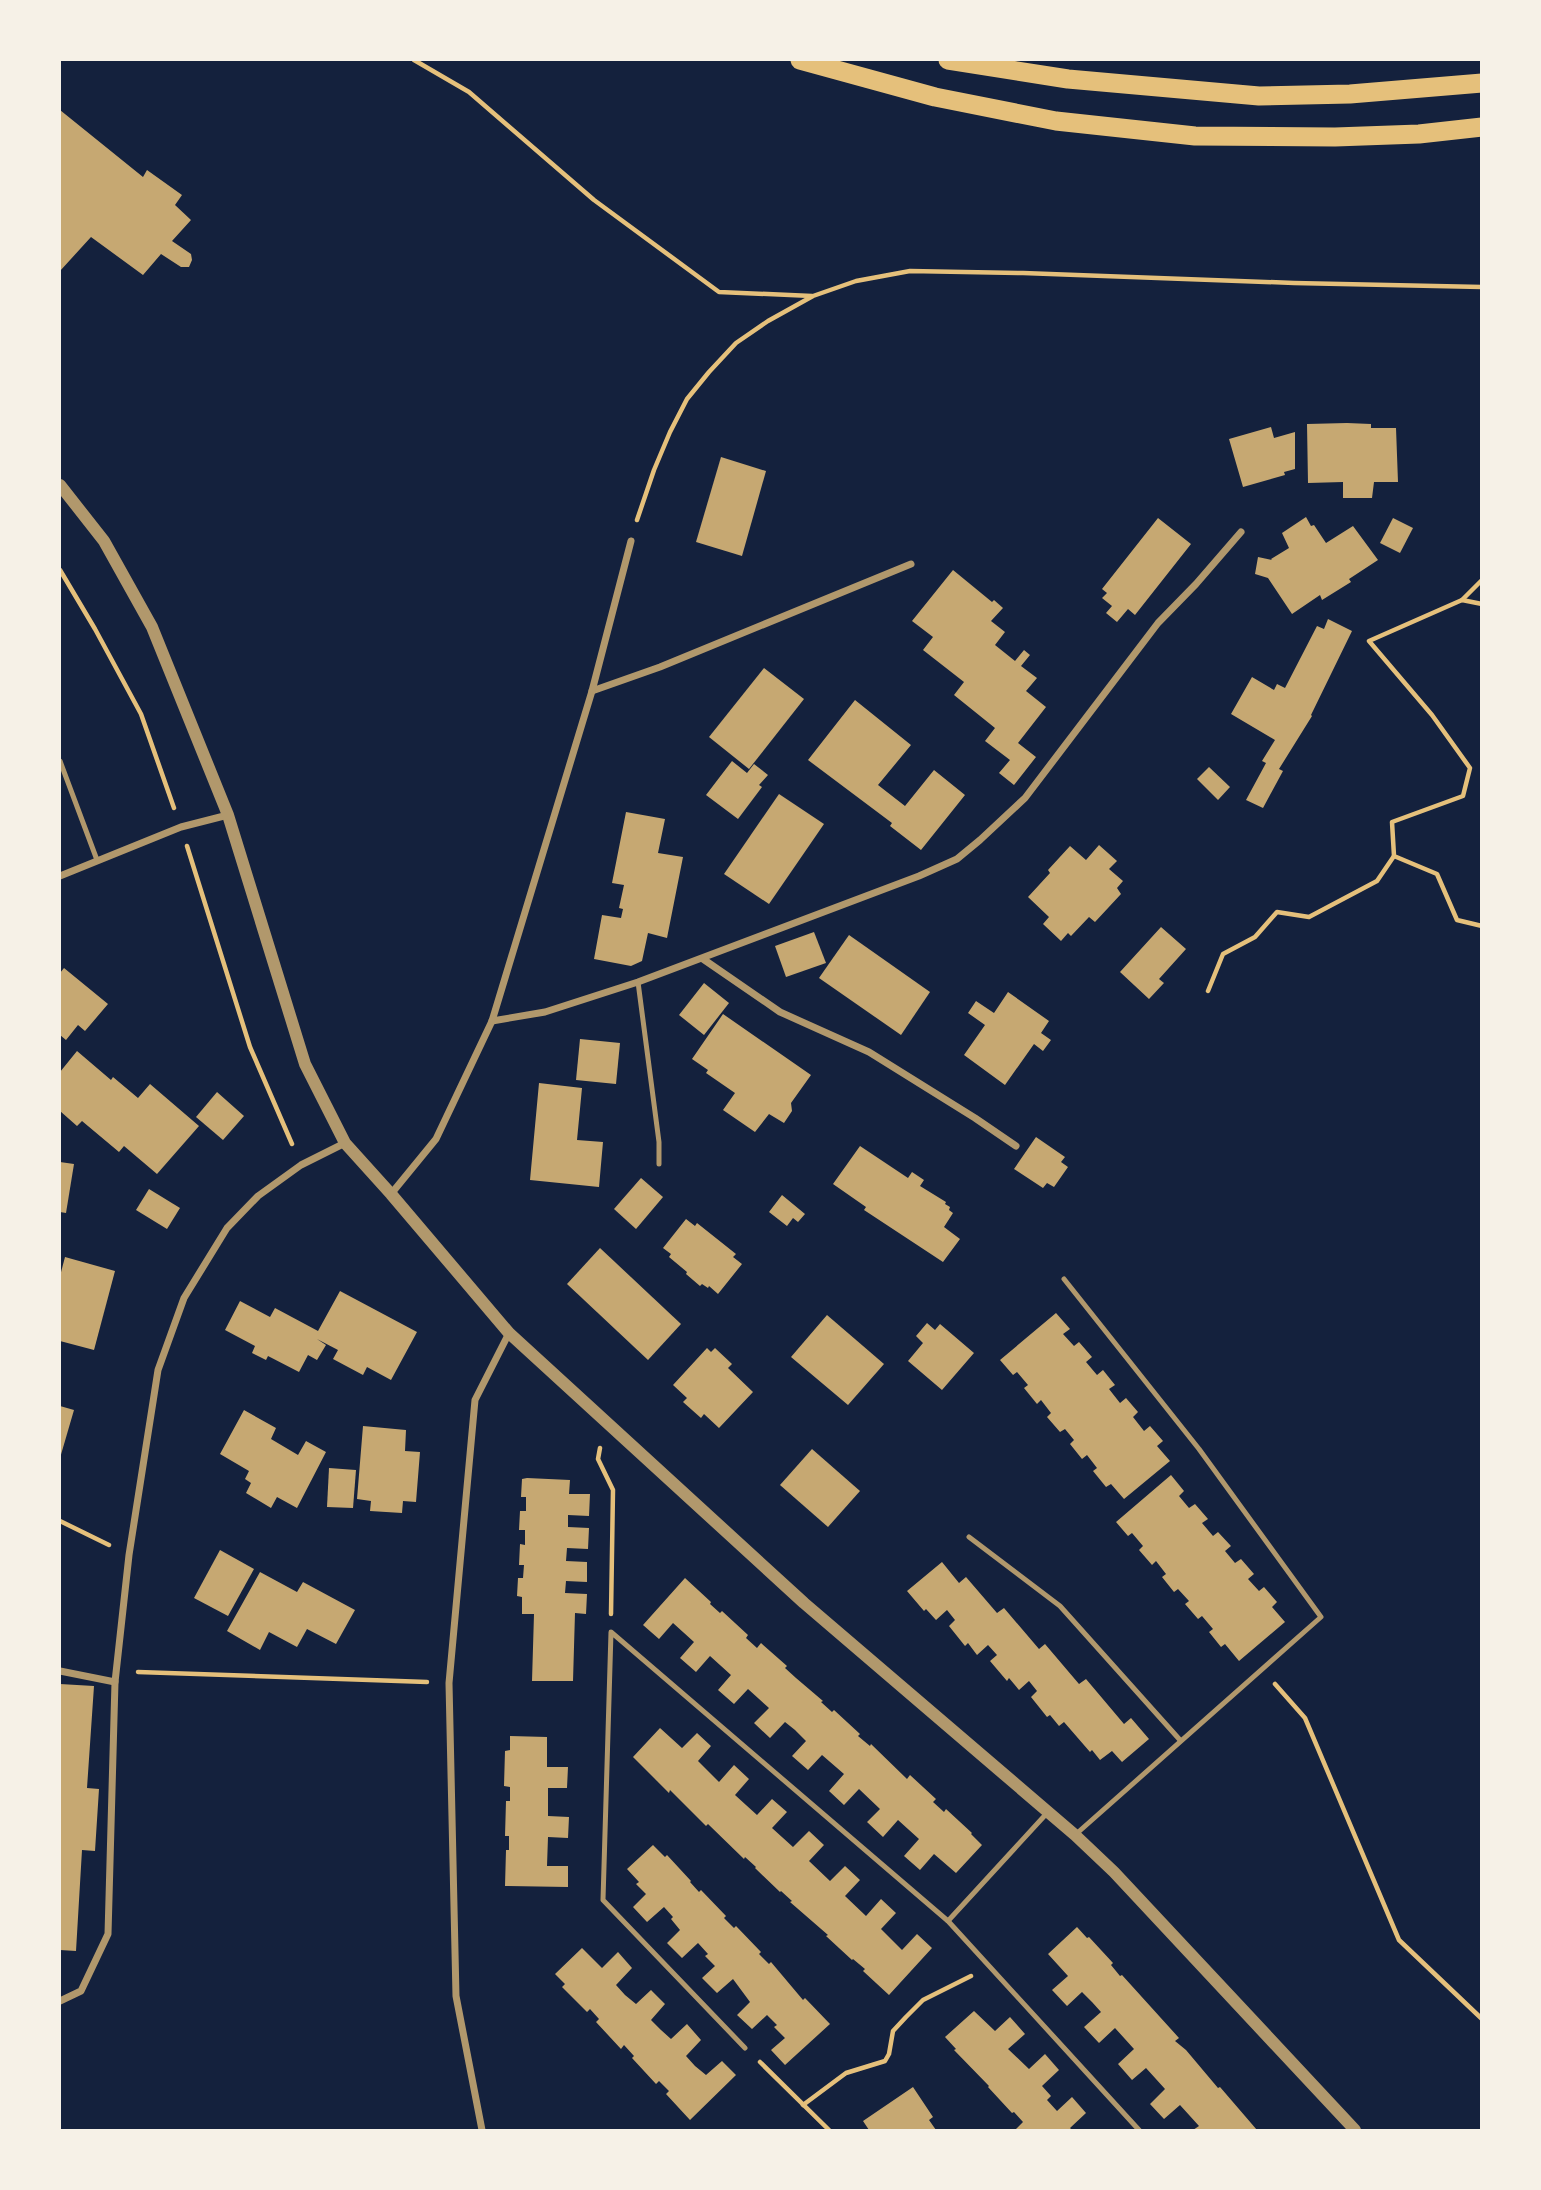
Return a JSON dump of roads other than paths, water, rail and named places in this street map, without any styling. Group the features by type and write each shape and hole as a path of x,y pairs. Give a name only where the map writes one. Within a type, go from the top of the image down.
{"highway":[{"path":"800,60 935,97 1043,118 1195,136 1335,137 1419,134 1482,127"},
{"path":"948,60 1068,79 1259,96 1350,94 1482,83"}],"street":[{"path":"60,485 104,541 152,627 228,816 306,1064 345,1143 509,1333 804,1603 1075,1835 1114,1872 1355,2130"},
{"path":"492,1021 545,1012 638,982 919,876 957,859 1025,798 1158,623 1241,532"},
{"path":"391,1194 436,1139 492,1021 592,691 631,541"},
{"path":"592,691 660,667 911,564"},
{"path":"60,876 181,827 228,816"},
{"path":"703,959 780,1012 869,1052 1016,1146"},
{"path":"60,2001 81,1991 108,1934 115,1682 129,1555 158,1370 184,1298 227,1228 258,1196 301,1165 345,1143"},
{"path":"482,2130 456,1996 449,1683 475,1400 509,1333"},
{"path":"60,1671 115,1682"}],"lane":[{"path":"60,761 97,860"},
{"path":"638,982 659,1142 659,1164"},
{"path":"1064,1279 1199,1449 1321,1617 1075,1835"},
{"path":"969,1537 1060,1606 1180,1740"},
{"path":"745,2048 603,1900 611,1632 948,1921 1139,2130"},
{"path":"948,1921 1048,1812"}]}
